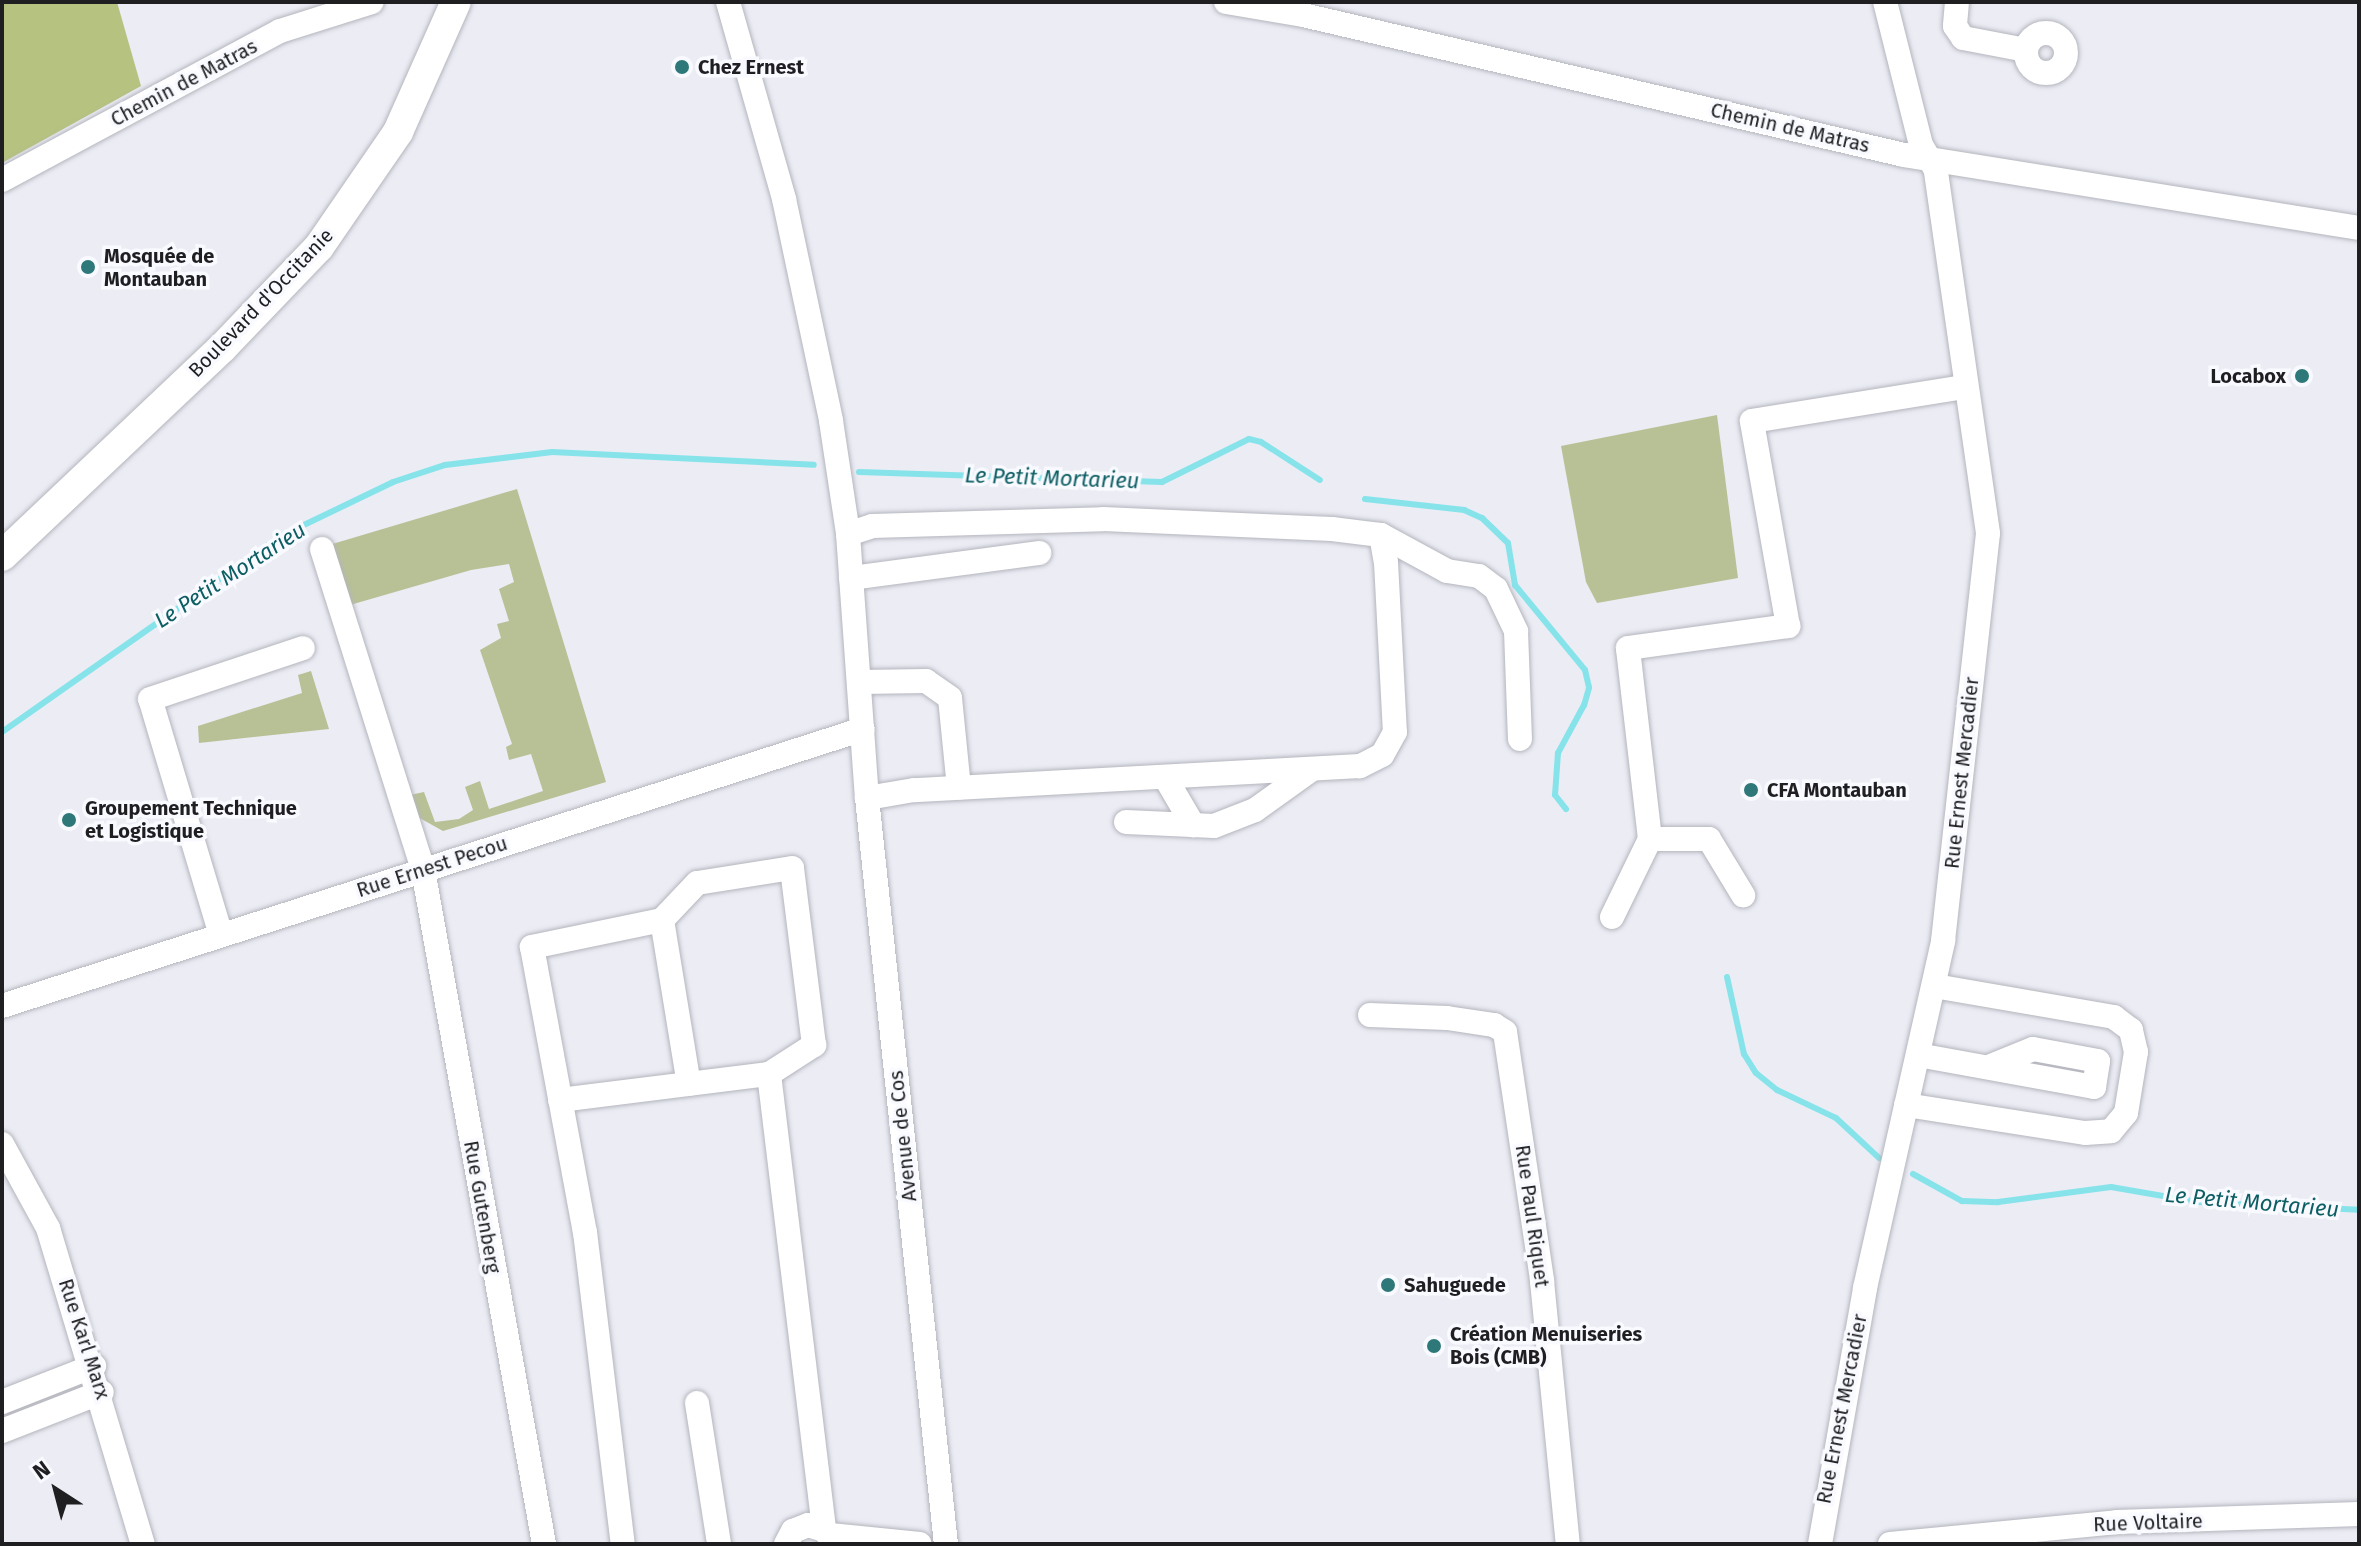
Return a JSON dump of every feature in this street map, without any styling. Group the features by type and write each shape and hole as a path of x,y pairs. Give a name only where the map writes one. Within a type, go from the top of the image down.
{"main road":[{"name":"Boulevard d'Occitanie","path":"2,556 222,348 319,247 398,132 456,2"}],"street":[{"name":"Chemin de Matras","path":"2,180 280,31 372,2"},
{"name":"Avenue de Cos","path":"728,2 784,199 831,421 848,534 867,798 946,1544"},
{"name":"Chemin de Matras","path":"1226,2 1303,15 1904,155 1928,156 2359,228"},
{"name":"Rue Ernest Mercadier","path":"1820,1544 1862,1304 1934,986 1988,533 1936,170 1928,156 1885,2"},
{"path":"1957,2 1955,26 1963,38 2026,50"},
{"path":"1612,917 1650,839 1628,648 1788,626 1752,421 1965,387"},
{"path":"848,534 872,526 1103,519 1381,535 1447,571 1479,576 1496,589 1516,631 1520,739"},
{"path":"867,798 959,788 1360,766 1382,755 1395,732 1381,535"},
{"name":"Rue Gutenberg","path":"322,549 423,870 544,1544"},
{"path":"851,578 1039,553"},
{"path":"221,935 150,699 303,648"},
{"path":"861,682 926,681 950,698 959,788"},
{"name":"Rue Ernest Pecou","path":"2,1006 863,729"},
{"path":"1126,822 1214,826 1255,810 1312,769"},
{"path":"1232,773 1255,810"},
{"path":"1165,777 1193,825"},
{"path":"1650,839 1709,839 1743,895"},
{"path":"560,1100 769,1074 814,1045 792,868 697,883 662,920 532,947 560,1100 585,1232 623,1544"},
{"path":"662,920 689,1084"},
{"path":"1906,1105 2085,1133 2111,1131 2126,1113 2136,1052 2131,1030 2114,1017 1934,986"},
{"name":"Rue Paul Riquet","path":"1370,1015 1447,1018 1494,1025 1505,1032 1542,1281 1568,1544"},
{"path":"1918,1055 1991,1066"},
{"path":"769,1074 829,1536"},
{"name":"Rue Karl Marx","path":"2,1144 48,1228 102,1392 143,1544"},
{"path":"7,1404 94,1366"},
{"path":"2,1431 102,1392"},
{"path":"697,1403 719,1544"},
{"name":"Rue Voltaire","path":"1890,1544 2117,1522 2154,1534 2359,1514"},
{"path":"786,1544 800,1527 829,1536 920,1544"}],"green space":[{"path":"2,2 117,2 141,86 2,163"},
{"path":"1717,415 1738,578 1597,603 1586,582 1561,446"},
{"path":"517,489 606,782 443,831 416,816 410,795 424,792 435,822 459,819 473,810 465,787 480,781 489,809 543,791 531,754 509,760 506,747 512,744 480,650 501,638 497,624 509,621 499,589 514,582 509,564 471,570 350,605 329,545"},
{"path":"311,671 329,729 199,743 198,726 302,693 298,675"}],"waterway":[{"name":"Le Petit Mortarieu","path":"859,472 1162,482 1249,439 1261,442 1320,480"},
{"name":"Le Petit Mortarieu","path":"2,732 281,536 393,482 445,465 552,452 814,465"},
{"name":"Le Petit Mortarieu","path":"1365,499 1464,510 1482,518 1508,543 1515,585 1585,670 1589,688 1584,705 1558,753 1555,795 1566,809"},
{"name":"Le Petit Mortarieu","path":"1727,977 1744,1054 1756,1073 1777,1090 1836,1118 1879,1158"},
{"name":"Le Petit Mortarieu","path":"1913,1174 1962,1201 1998,1202 2111,1187 2198,1202 2359,1210"}],"place":[{"name":"Chez Ernest","path":"682,67"},
{"name":"Mosquée de Montauban","path":"88,267"},
{"name":"Locabox","path":"2302,376"},
{"name":"CFA Montauban","path":"1751,790"},
{"name":"Groupement Technique et Logistique","path":"69,820"},
{"name":"Sahuguede","path":"1388,1285"},
{"name":"Création Menuiseries Bois (CMB)","path":"1434,1346"}]}
